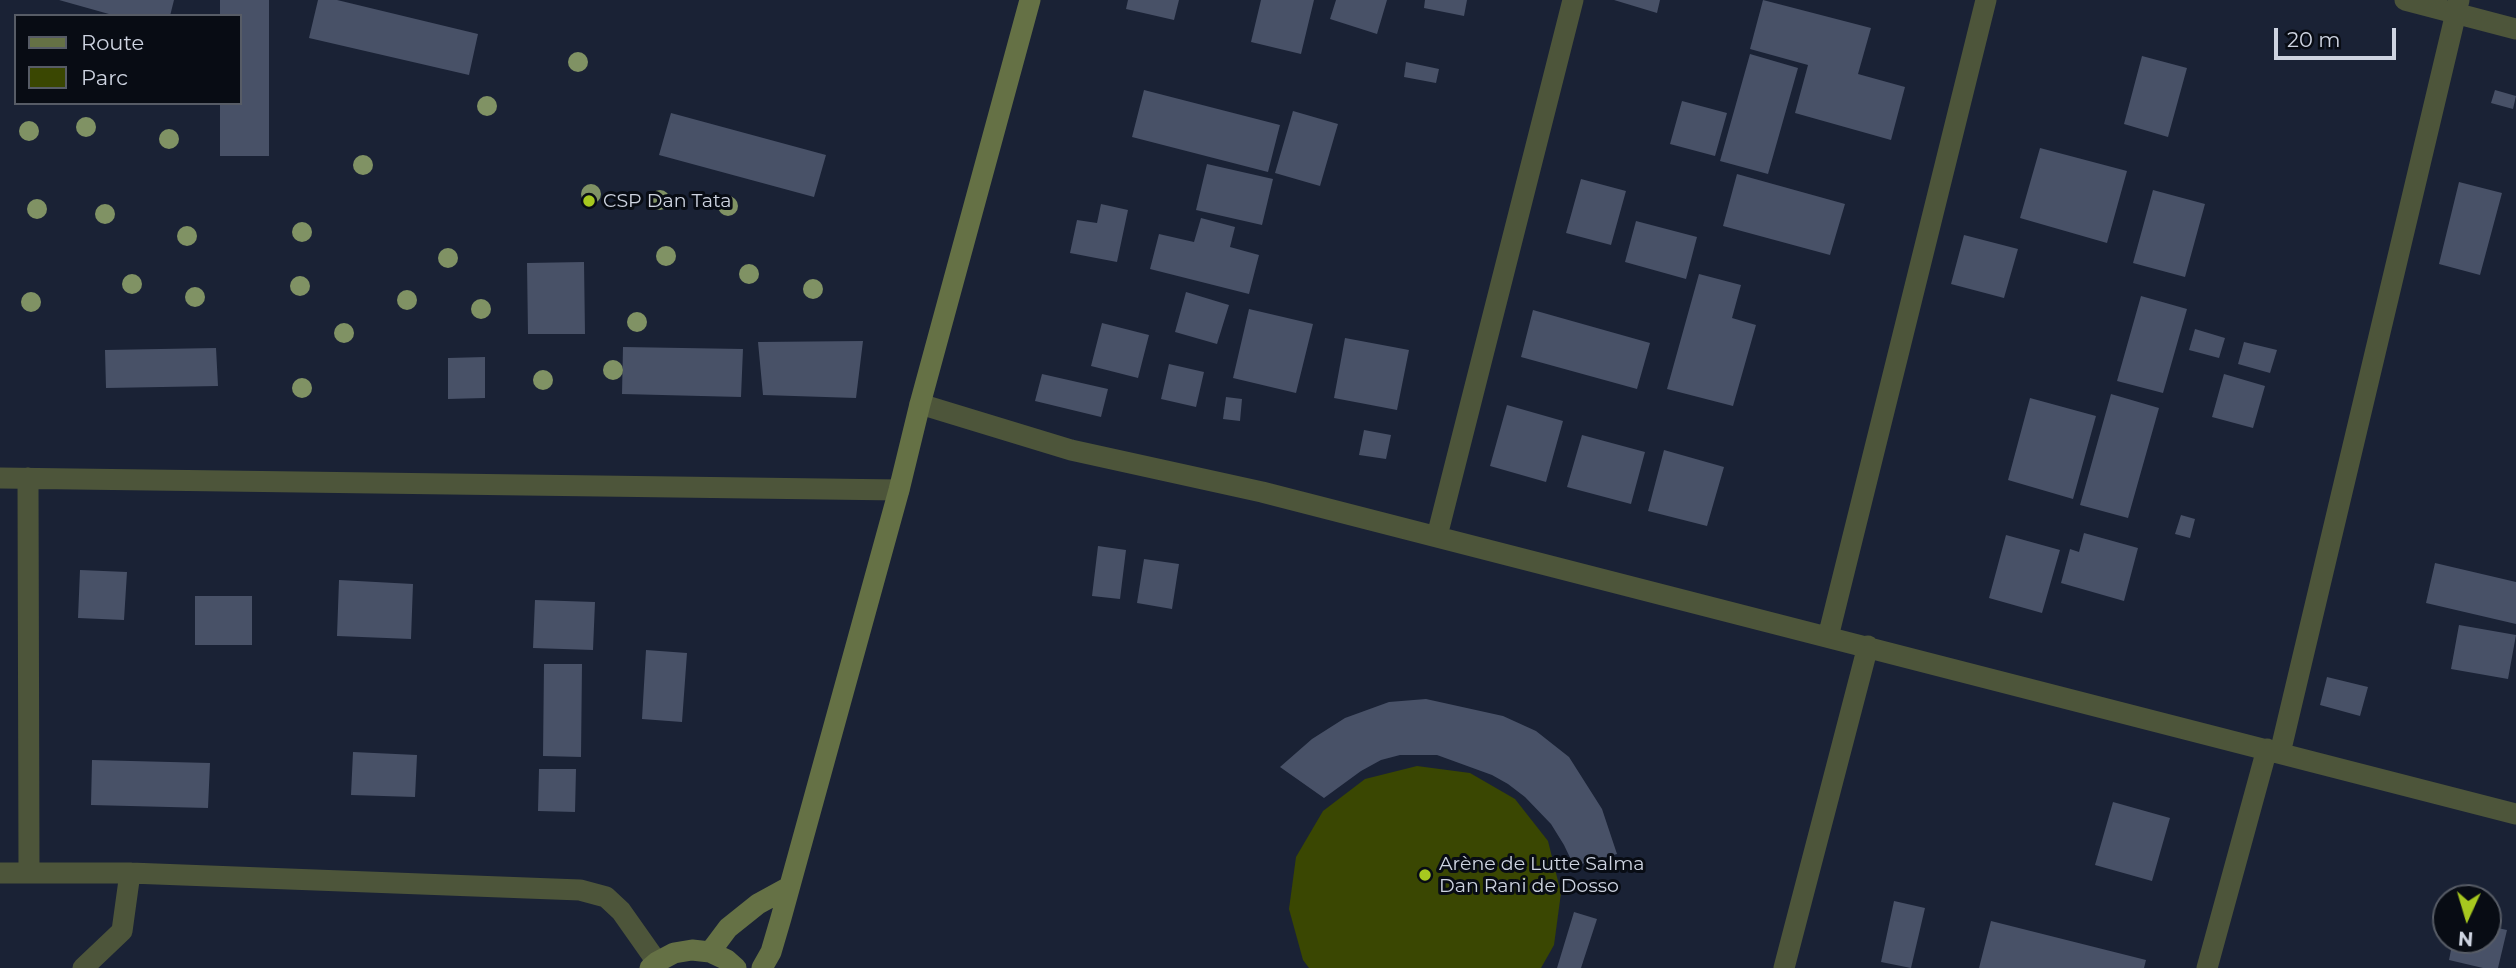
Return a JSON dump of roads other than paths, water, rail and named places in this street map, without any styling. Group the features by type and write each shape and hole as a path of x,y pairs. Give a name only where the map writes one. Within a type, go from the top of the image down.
{"main road":[{"path":"762,968 771,952 899,490 1030,0"},
{"path":"710,952 728,928 758,904 789,887"},
{"path":"654,965 674,953 692,950 710,952 736,968"}],"street":[{"path":"1437,536 1573,0"},
{"path":"1828,637 1986,0"},
{"path":"2405,0 2457,7 2516,29"},
{"path":"2207,968 2274,751 2457,7"},
{"path":"920,404 1071,450 1262,492 1437,536 2516,814"},
{"path":"0,478 899,490"},
{"path":"28,478 29,873"},
{"path":"1784,968 1868,646"},
{"path":"0,873 130,873 580,890 606,897 621,911 654,965"},
{"path":"83,968 122,931 130,873"}],"place":[{"name":"CSP Dan Tata","path":"589,201"},
{"name":"Arène de Lutte Salma Dan Rani de Dosso","path":"1425,875"}]}
